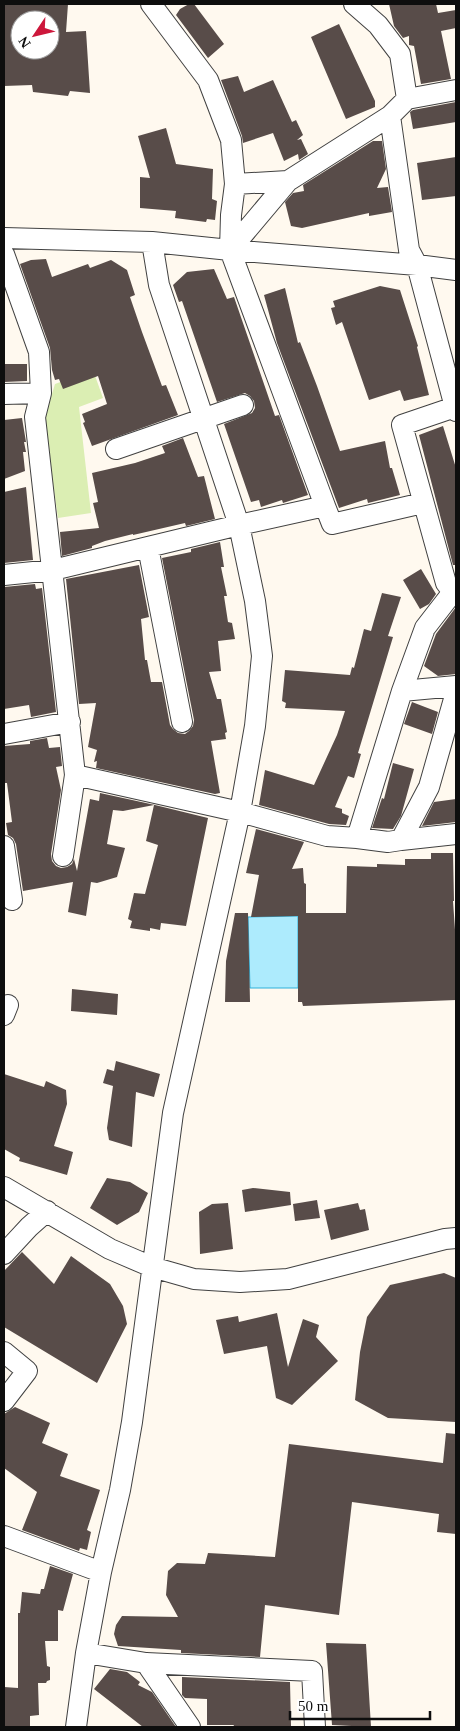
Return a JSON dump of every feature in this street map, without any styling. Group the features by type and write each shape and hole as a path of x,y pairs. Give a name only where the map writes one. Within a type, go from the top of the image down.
{"street":[{"path":"151,4 208,80 231,140 236,184 231,215 230,250 332,524 423,503"},
{"path":"354,4 378,25 400,54 407,99"},
{"path":"230,250 288,181 390,116 407,99 456,90"},
{"path":"357,838 402,691 424,628 454,590 446,582 402,425 456,409 417,265 409,250 390,116"},
{"path":"236,184 288,181"},
{"path":"4,238 152,242 456,270"},
{"path":"76,1727 86,1653 101,1572 120,1490 132,1422 173,1113 240,812 255,726 262,656 255,601 239,525 159,285 152,242"},
{"path":"4,254 39,352 42,393 35,417 75,775 63,856"},
{"path":"4,394 42,393"},
{"path":"116,449 242,405"},
{"path":"4,575 53,570 325,506"},
{"path":"148,547 182,722"},
{"path":"402,691 456,686"},
{"path":"401,840 428,787 456,692"},
{"path":"4,734 70,722"},
{"path":"75,775 240,812 328,836 388,842 456,834"},
{"path":"4,846 12,900"},
{"path":"4,1187 110,1249 152,1267 194,1279 240,1282 288,1279 445,1239 456,1238"},
{"path":"4,1254 47,1211"},
{"path":"4,1352 27,1371 4,1401"},
{"path":"4,1536 101,1572"},
{"path":"86,1653 146,1663 312,1671 315,1727"},
{"path":"146,1663 190,1727"}],"green space":[{"path":"93,370 103,398 79,407 91,513 58,518 44,420 55,384"}],"water":[{"path":"298,916 298,988 250,988 248,917"}],"building":[{"path":"4,4 68,4 66,32 86,31 90,93 70,91 68,96 33,92 32,85 4,86"},
{"path":"189,4 194,4 224,44 208,58 176,15 180,9"},
{"path":"389,4 436,4 438,13 456,10 456,28 441,31 451,79 421,84 414,46 409,45 409,36 403,38 394,26"},
{"path":"339,24 375,101 375,107 346,119 311,37"},
{"path":"238,76 244,92 273,80 292,122 296,120 303,135 297,140 301,139 308,154 299,160 298,154 284,161 273,133 243,143 221,80"},
{"path":"456,102 456,122 413,129 410,112 413,110"},
{"path":"166,128 176,164 213,169 212,199 217,201 215,220 207,219 206,222 175,218 176,211 140,208 140,177 150,178 138,136"},
{"path":"373,141 382,141 386,169 377,188 388,187 392,212 369,216 369,213 302,228 291,226 285,202 293,193 304,191 303,185"},
{"path":"456,157 456,196 422,200 417,163"},
{"path":"46,259 52,277 88,264 90,268 111,260 127,270 135,295 130,297 142,332 162,386 166,385 178,415 92,446 83,423 85,422 82,414 107,404 98,376 63,389 59,379 55,380 50,348 20,264 31,260"},
{"path":"214,269 227,299 234,297 275,416 279,415 308,495 283,503 282,500 261,507 259,500 251,502 224,424 252,413 255,408 254,401 245,393 217,402 182,301 179,302 173,285 187,272"},
{"path":"380,286 400,290 418,346 429,395 404,401 400,390 369,400 342,322 336,325 331,308 335,307 333,301"},
{"path":"285,288 298,343 300,342 340,451 385,441 390,468 392,468 400,495 368,503 367,499 339,508 277,343 264,295"},
{"path":"4,364 27,364 27,381 4,382"},
{"path":"22,418 26,442 24,442 26,452 23,452 25,471 4,479 4,420"},
{"path":"443,426 456,468 456,565 453,565 419,435"},
{"path":"183,438 198,477 204,476 215,519 186,526 185,523 133,534 105,541 92,546 92,548 62,556 60,532 99,528 93,503 98,502 92,473 135,463 165,453 162,446"},
{"path":"26,487 33,560 4,563 4,492"},
{"path":"220,542 224,567 221,567 227,596 224,596 228,622 232,623 235,639 218,641 221,671 209,672 217,699 221,699 227,732 225,733 226,739 211,741 220,793 215,794 96,768 97,761 94,762 97,750 88,747 96,703 79,704 66,579 139,565 149,617 141,619 145,660 147,660 151,682 162,682 170,725 178,733 185,734 193,726 194,720 162,558 191,552 191,549"},
{"path":"421,569 436,594 429,604 420,609 403,580"},
{"path":"35,584 36,589 42,588 56,712 31,717 29,705 4,709 4,587"},
{"path":"382,593 401,597 388,636 393,637 358,753 361,754 354,778 348,776 335,807 342,809 342,813 349,816 346,825 329,824 259,805 265,770 314,785 337,735 345,711 285,708 286,703 282,701 285,670 350,675 352,667 354,668 364,629 371,631"},
{"path":"456,607 456,674 438,676 424,666 436,634"},
{"path":"412,702 438,712 432,734 404,724"},
{"path":"47,738 49,748 60,747 62,766 56,767 61,790 51,854 52,861 56,866 61,868 67,867 72,864 74,859 77,871 90,799 99,801 100,793 155,805 208,818 186,926 161,923 160,930 150,928 150,931 130,928 132,921 128,919 134,893 145,894 158,845 146,841 154,805 123,811 113,810 107,844 125,848 117,877 97,883 91,882 86,916 68,912 73,882 23,891 16,844 13,838 8,835 6,823 12,822 7,783 4,783 4,746 30,744 30,741"},
{"path":"393,763 414,769 401,816 393,829 372,828 382,798 384,799"},
{"path":"456,799 456,822 422,826 434,802"},
{"path":"256,829 304,842 292,869 303,868 304,883 306,884 306,913 346,913 347,866 377,867 377,864 405,865 405,859 431,859 431,853 453,853 456,1000 303,1006 302,1002 298,1002 298,916 251,917 259,875 246,873"},
{"path":"235,913 248,913 250,1002 225,1002 226,961"},
{"path":"72,989 118,994 117,1015 71,1011"},
{"path":"116,1061 160,1074 154,1097 136,1092 132,1147 109,1140 107,1128 113,1086 103,1083 107,1069 114,1071"},
{"path":"4,1074 44,1087 46,1081 66,1090 67,1104 54,1146 73,1152 67,1175 19,1161 20,1158 4,1149"},
{"path":"107,1178 130,1182 148,1193 139,1212 117,1225 90,1208"},
{"path":"253,1188 290,1192 291,1205 245,1212 242,1190"},
{"path":"317,1200 320,1218 295,1221 293,1204"},
{"path":"228,1203 233,1249 200,1254 199,1212 212,1204"},
{"path":"358,1203 360,1210 365,1209 369,1230 331,1240 324,1210"},
{"path":"22,1252 54,1284 71,1256 110,1284 123,1306 127,1324 97,1383 4,1327 4,1271"},
{"path":"444,1273 456,1278 456,1422 388,1418 355,1400 360,1352 367,1317 390,1285"},
{"path":"277,1313 288,1367 303,1319 319,1325 316,1337 338,1361 292,1405 276,1398 267,1346 224,1354 216,1320 238,1316 239,1322"},
{"path":"15,1407 50,1423 42,1443 68,1454 60,1476 100,1490 87,1530 91,1532 87,1550 80,1548 79,1551 22,1530 37,1492 4,1468 4,1414"},
{"path":"446,1433 456,1434 456,1534 437,1532 439,1514 352,1502 339,1615 265,1605 260,1657 181,1653 181,1650 118,1646 114,1634 116,1625 122,1616 178,1617 166,1595 168,1571 177,1563 205,1564 208,1553 275,1557 289,1444 443,1463"},
{"path":"50,1566 73,1574 63,1611 58,1610 58,1641 45,1641 47,1666 50,1667 50,1680 46,1683 38,1683 39,1715 30,1716 30,1727 4,1727 4,1687 18,1688 18,1613 20,1613 22,1592 40,1594 41,1589 44,1589"},
{"path":"326,1643 366,1644 371,1727 332,1725"},
{"path":"110,1669 127,1672 140,1682 138,1685 152,1692 176,1727 143,1727 94,1689"},
{"path":"182,1677 290,1682 291,1726 233,1727 234,1725 207,1725 207,1699 185,1698 182,1695"}]}
